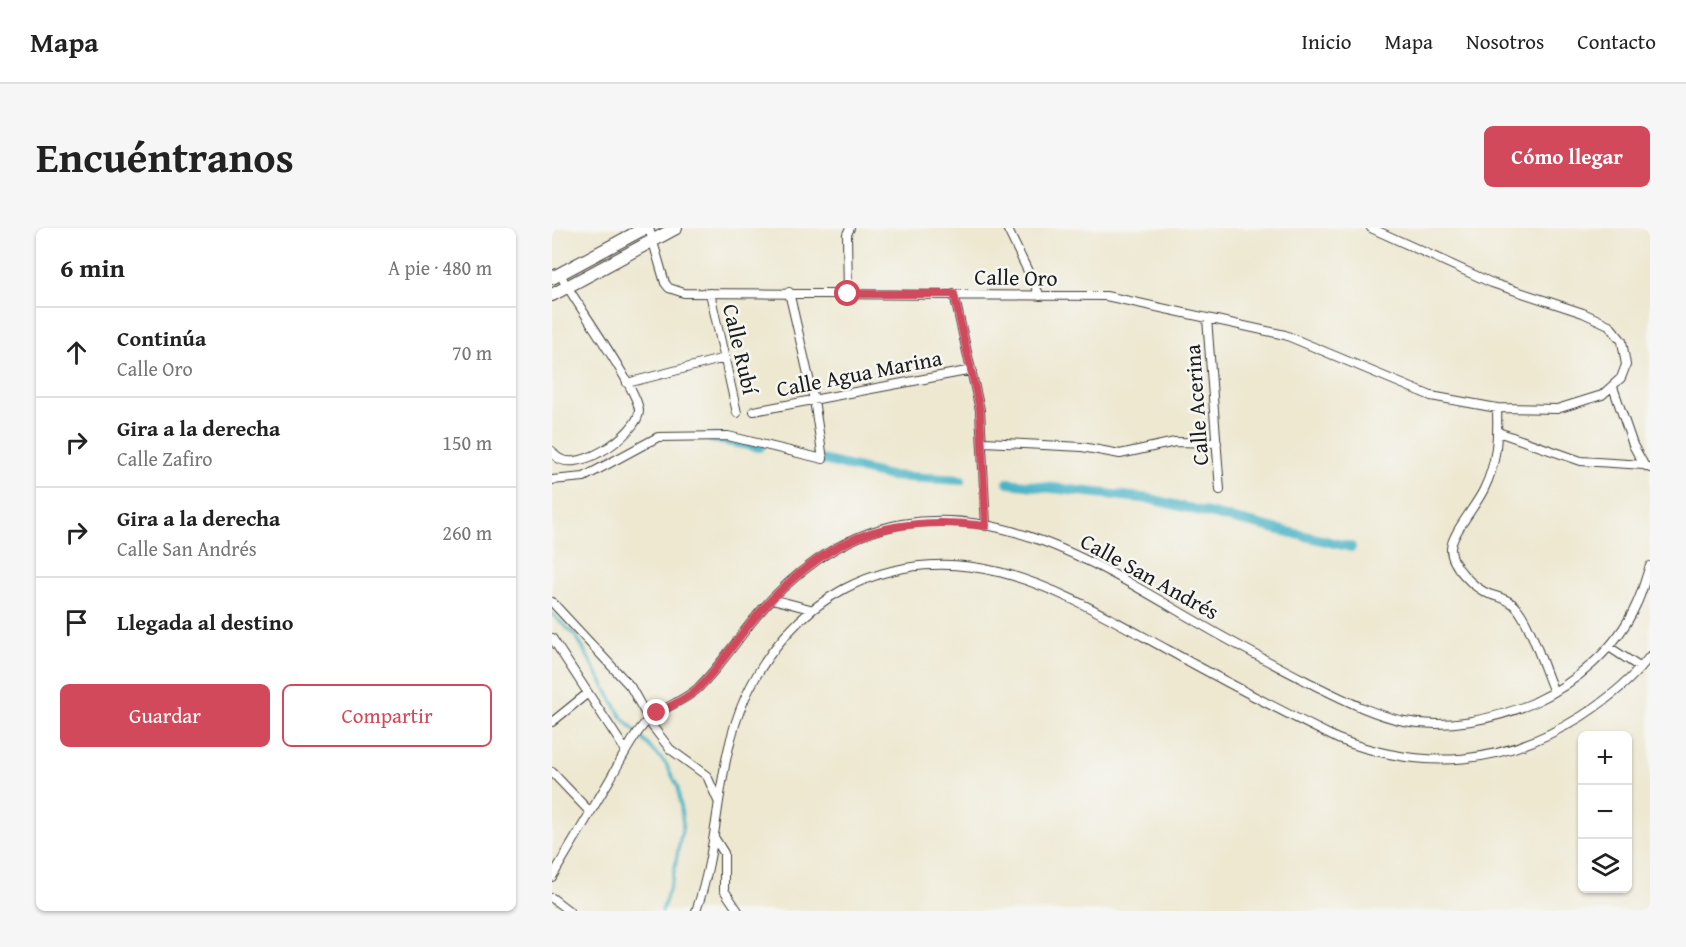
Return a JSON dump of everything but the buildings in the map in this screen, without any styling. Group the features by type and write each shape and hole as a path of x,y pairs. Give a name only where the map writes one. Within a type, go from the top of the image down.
{"main road":[{"path":"556,276 647,228"},
{"path":"552,295 676,228"},
{"path":"609,247 617,260"}],"street":[{"path":"647,228 652,241"},
{"path":"1007,228 1040,296"},
{"path":"1371,228 1492,283 1583,313 1610,325 1622,341 1626,365 1621,378 1613,387 1633,445 1647,466"},
{"path":"848,294 850,229"},
{"name":"Calle Oro","path":"652,241 669,288 684,292 1106,296 1300,341 1431,396 1497,408 1557,409 1593,398 1613,387"},
{"path":"552,451 560,461 575,463 620,439 639,418 638,402 627,383 567,287 556,276"},
{"path":"552,480 584,477 658,437 728,436 824,459 814,400 789,292"},
{"name":"Calle Rubí","path":"710,293 737,413"},
{"path":"954,294 972,370 984,442 986,526"},
{"name":"Calle Acerina","path":"1207,318 1220,489"},
{"path":"627,383 725,358"},
{"name":"Calle Agua Marina","path":"754,411 972,370"},
{"path":"1497,408 1498,432 1492,469 1475,506 1453,540 1452,554 1462,572 1477,587 1505,599 1518,608 1554,692"},
{"path":"1498,432 1581,460 1647,466"},
{"path":"984,442 1082,447 1120,454 1174,442 1217,443"},
{"name":"Calle San Andrés","path":"552,877 642,726 649,719 696,690 772,599 820,558 863,535 902,524 924,521 986,526 1058,547 1101,566 1205,627 1347,701 1405,721 1450,723 1500,715 1554,692 1609,647 1637,604 1650,566"},
{"path":"696,911 714,837 718,805 734,730 746,696 771,654 810,609 854,584 899,567 930,564 957,565 1012,574 1082,604 1338,739 1363,748 1413,759 1470,759 1519,747 1566,726 1598,706 1620,689 1650,656"},
{"path":"772,599 810,609"},
{"path":"552,602 620,673 670,749 707,776 718,805"},
{"path":"552,638 626,751"},
{"path":"1609,647 1641,668"},
{"path":"552,722 588,693"},
{"path":"552,772 590,812"},
{"path":"714,837 724,853 724,890 738,911"},
{"path":"552,898 569,911"}],"waterway":[{"path":"711,438 760,447"},
{"path":"814,458 890,476 961,480"},
{"path":"1008,483 1150,499 1351,547"},
{"path":"552,614 576,636 621,716 666,764 678,787 683,824 673,877 662,911"}],"route":[{"path":"657,713 696,690 784,586 820,558 840,546 863,535 902,524 949,521 986,526 984,442 980,410 954,294 848,294"}]}
